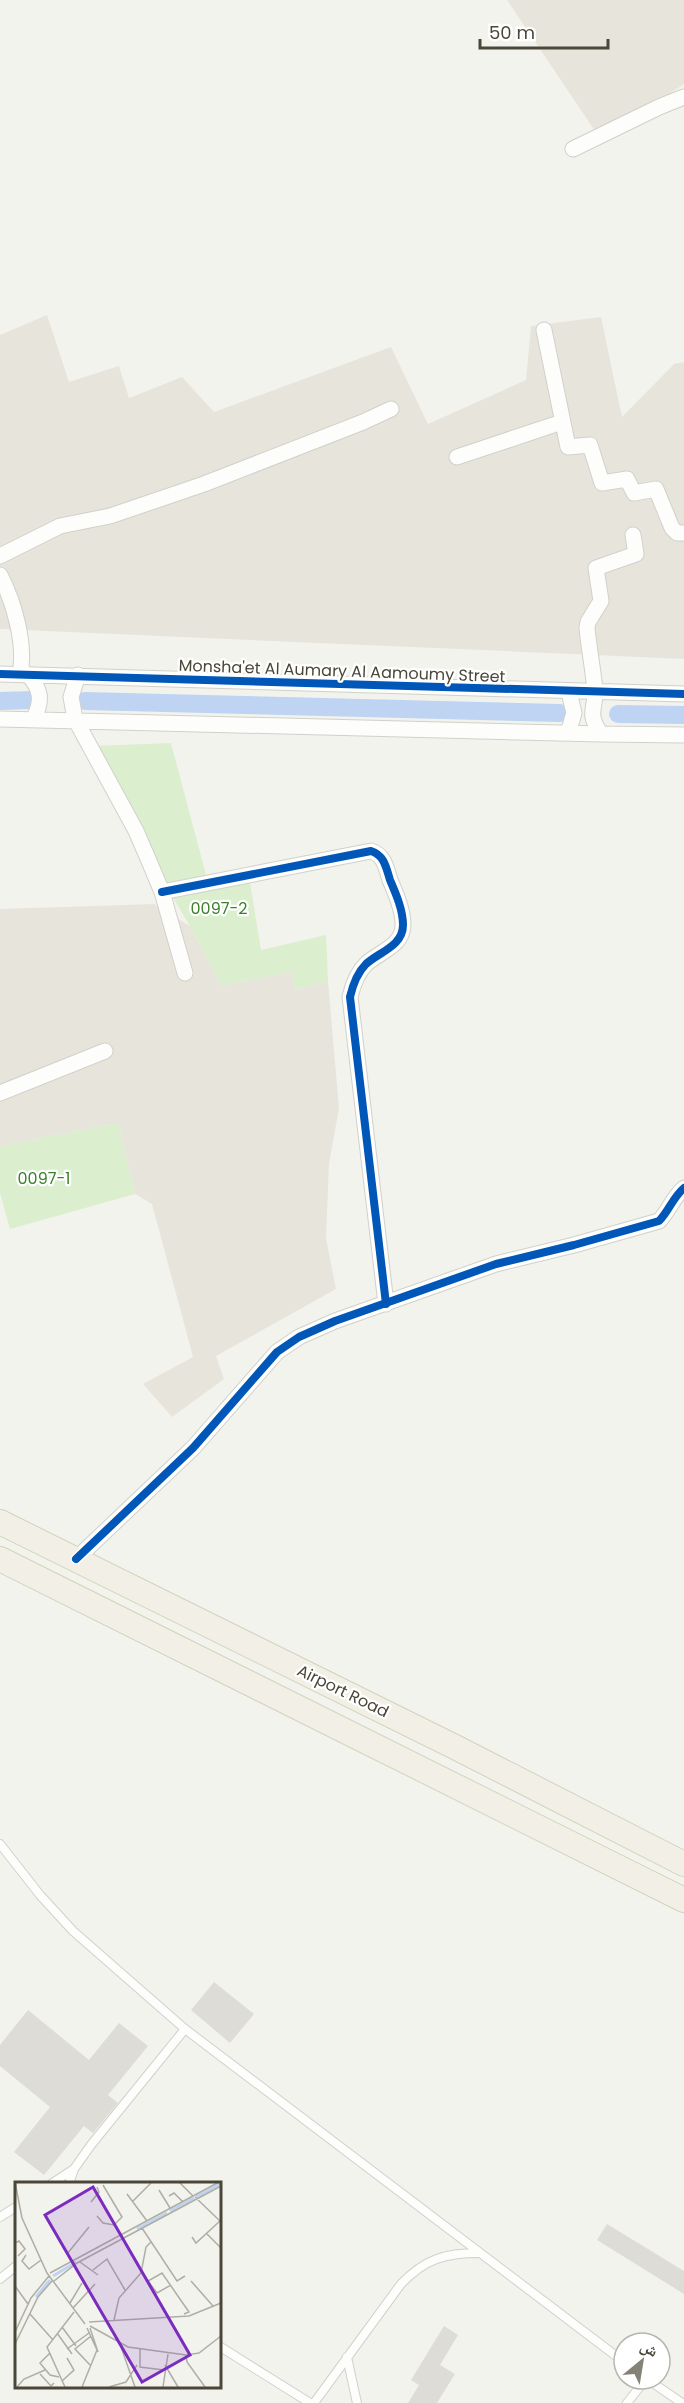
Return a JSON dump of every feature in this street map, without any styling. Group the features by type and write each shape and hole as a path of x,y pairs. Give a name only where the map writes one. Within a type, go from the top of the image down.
{"main road":[{"name":"Airport Road","path":"0,1522 455,1747 684,1864"},
{"name":"Airport Road","path":"0,1559 684,1900"}],"street":[{"path":"573,149 684,97"},
{"path":"544,330 567,447 590,445 601,482 627,479 634,493 656,489 672,528 677,533 684,533"},
{"path":"0,556 60,526 110,516 204,484 391,409"},
{"path":"457,457 562,422"},
{"path":"601,734 596,727 591,710 595,693 586,628 601,600 596,568 636,554 633,535"},
{"path":"0,575 19,631 24,674 36,683 40,695 40,707 34,718"},
{"name":"Monsha'et Al Aumary Al Aamoumy Street","path":"0,674 684,694"},
{"path":"78,675 71,697 75,719 136,831 162,891 185,973"},
{"path":"568,734 573,713 569,692"},
{"path":"0,719 684,735"},
{"path":"162,891 371,850 382,858 398,901 403,924 402,934 398,940 365,964 353,983 350,997 386,1304"},
{"path":"0,1093 105,1051"},
{"path":"76,1559 193,1448 277,1352 299,1337 335,1321 496,1264 564,1248 659,1221 665,1215 674,1197 684,1188"}],"lane":[{"path":"0,1858 1,1846"},
{"path":"1,1846 73,1931 185,2029 612,2353"},
{"path":"54,2182 74,2169 185,2029"},
{"path":"70,2182 74,2169"},
{"path":"0,2217 15,2208"},
{"path":"220,2347 312,2403 401,2284 415,2269 431,2260 455,2253 479,2253"},
{"path":"0,2279 15,2267"},
{"path":"347,2356 357,2403"},
{"path":"627,2403 636,2391"},
{"path":"664,2391 682,2403"}],"shaded area":[{"path":"507,0 684,0 684,84 663,98 595,131"},
{"path":"47,315 69,382 119,366 129,398 182,377 214,412 391,347 428,424 526,380 531,326 601,317 622,417 674,364 684,362 684,659 0,629 0,335"},
{"path":"154,904 190,926 221,985 292,972 296,990 328,981 339,1108 329,1164 326,1238 336,1289 216,1356 224,1379 172,1417 143,1384 193,1357 152,1204 135,1194 118,1123 0,1146 0,909"}],"green space":[{"name":"0097-2","path":"171,743 206,875 248,870 261,950 326,935 328,981 296,990 292,972 221,985 190,926 158,873 93,746"},
{"name":"0097-1","path":"118,1123 135,1194 10,1229 0,1193 0,1146"}],"building":[{"path":"214,1982 254,2014 230,2043 191,2010"},
{"path":"28,2010 89,2060 119,2023 148,2046 108,2095 118,2103 93,2133 84,2126 44,2175 14,2152 50,2107 0,2066 0,2045"},
{"path":"607,2224 684,2271 684,2294 597,2240"},
{"path":"444,2326 458,2335 440,2365 455,2374 437,2403 408,2403 419,2385 411,2380"}],"waterway":[{"path":"0,701 34,700"},
{"path":"85,701 560,713"},
{"path":"618,714 684,715"}],"cycle path":[{"path":"0,674 684,694"},
{"path":"162,892 371,851 379,855 384,862 403,919 402,932 395,943 363,967 350,997 386,1304"},
{"path":"76,1559 193,1448 277,1352 299,1337 335,1321 496,1264 659,1221 684,1188"}]}
